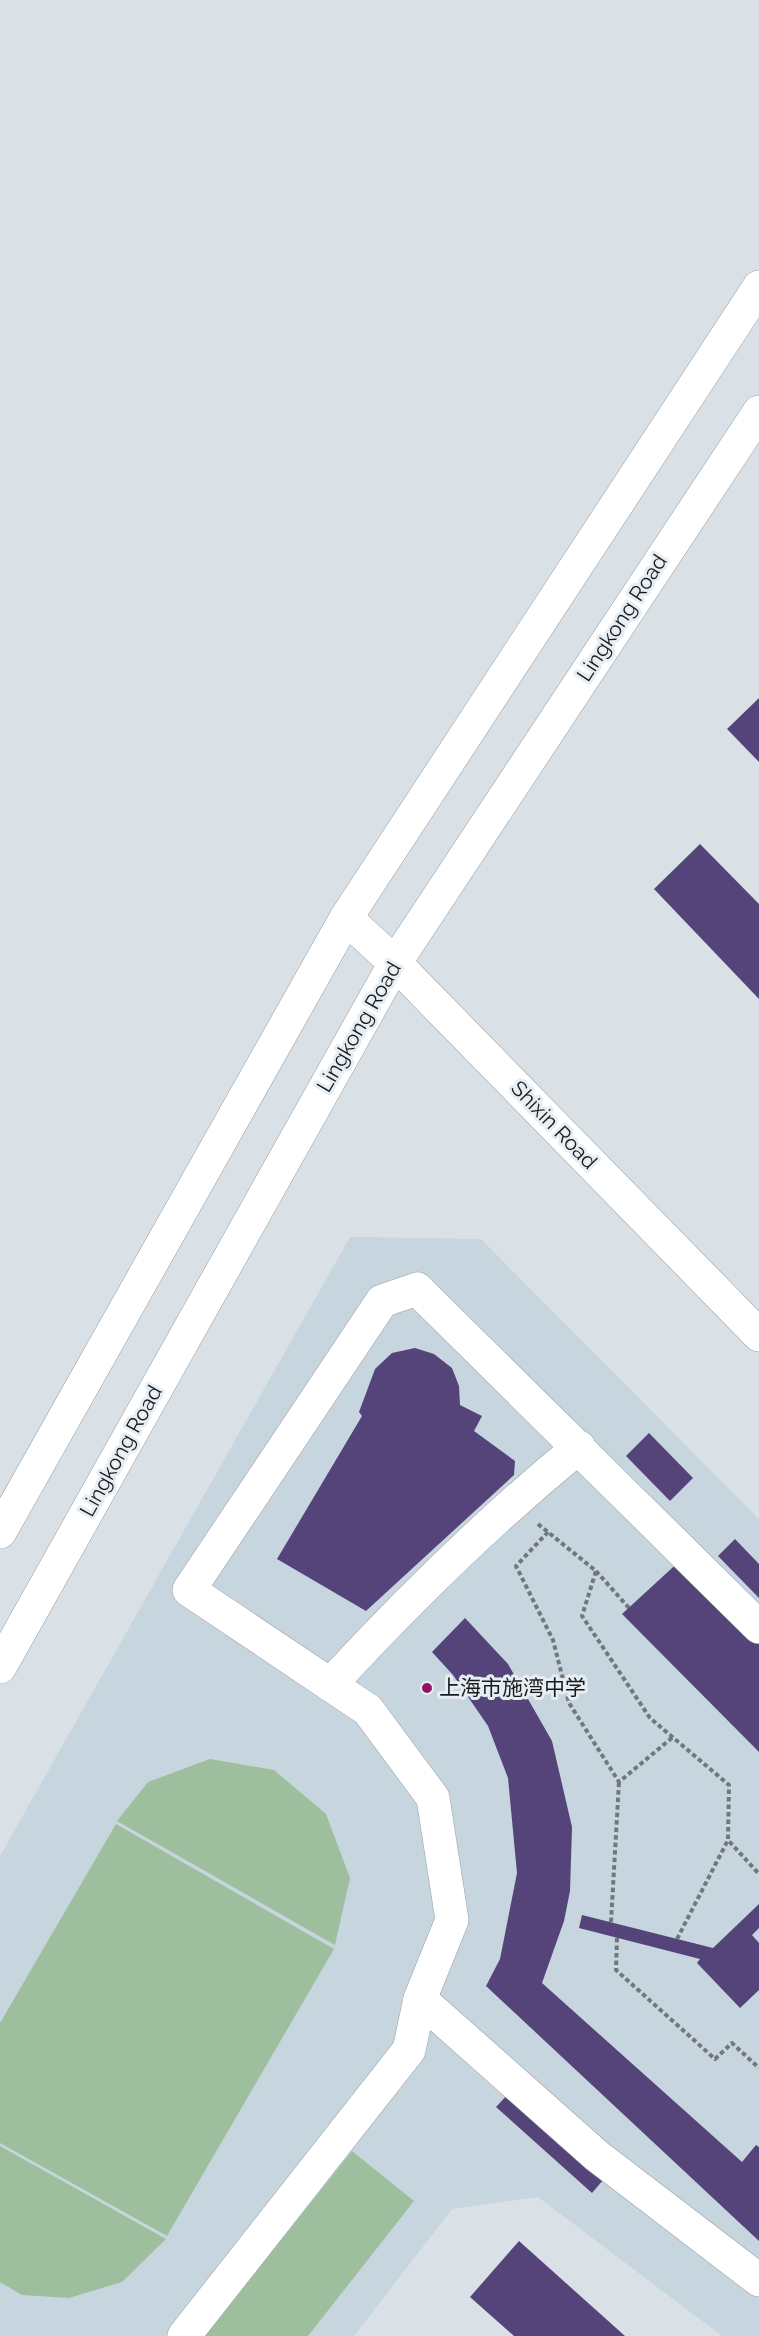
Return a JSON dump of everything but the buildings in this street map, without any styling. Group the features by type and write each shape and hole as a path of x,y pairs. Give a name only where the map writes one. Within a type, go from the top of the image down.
{"main road":[{"path":"0,1532 346,918 759,287"},
{"name":"Lingkong Road","path":"0,1667 394,963 759,412"},
{"name":"Shixin Road","path":"346,918 394,963 759,1335"},
{"path":"184,2336 409,2050 420,1999 452,1920 434,1798 368,1710 189,1590 382,1301 417,1289 759,1627"},
{"path":"330,1685 403,1606 512,1503 579,1447"},
{"path":"420,1999 597,2156 759,2280"}],"path":[{"path":"512,1503 596,1571 629,1608"},
{"path":"548,1532 516,1566 553,1640 569,1703 619,1782 611,1922"},
{"path":"596,1571 582,1616 650,1718 729,1785 728,1840 677,1940"},
{"path":"619,1782 673,1737"},
{"path":"728,1840 759,1874"},
{"path":"617,1938 616,1970 715,2059 732,2043 759,2068"}],"shaded area":[{"name":"上海市施湾中学","path":"350,1237 481,1239 759,1519 759,2336 722,2336 538,2197 452,2209 354,2336 0,2336 0,1856"}],"green space":[{"path":"210,1759 274,1770 326,1814 350,1878 335,1945 117,1821 148,1782"},
{"path":"116,1824 334,1949 167,2236 0,2143 0,2023"},
{"path":"0,2146 166,2239 122,2282 69,2298 22,2295 0,2282"},
{"path":"352,2151 414,2201 308,2336 205,2336"}],"place":[{"name":"上海市施湾中学","path":"427,1688"}]}
